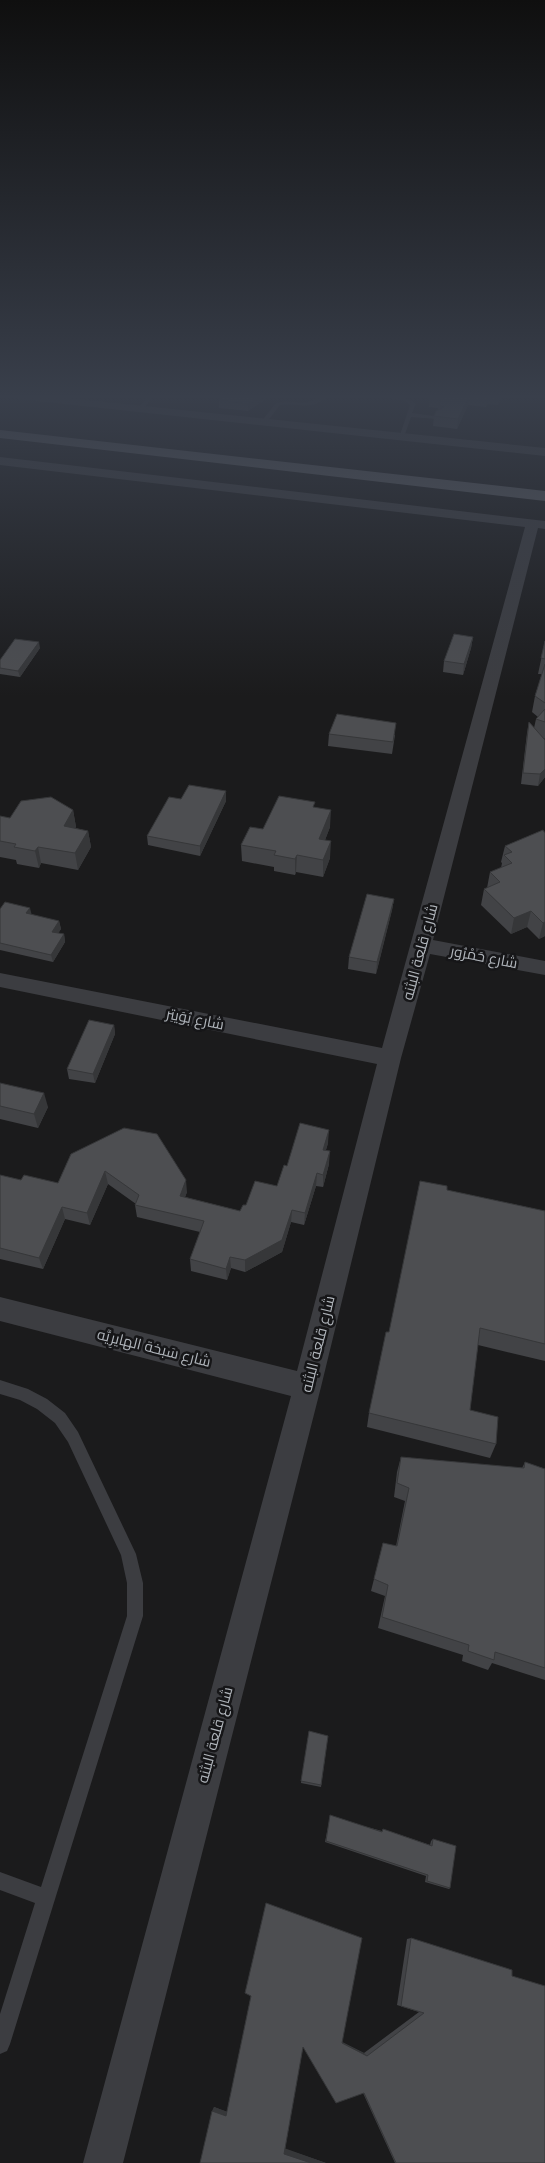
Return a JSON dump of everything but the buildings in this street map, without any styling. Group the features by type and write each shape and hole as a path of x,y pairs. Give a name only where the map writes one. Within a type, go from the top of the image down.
{"street":[{"path":"286,495 539,525"},
{"name":"شارع قلعة البثنه","path":"103,2163 307,1387 390,1058 539,525"},
{"name":"شارع حَمْرُور","path":"422,945 545,968"},
{"name":"شارع بُوَيتِر","path":"0,980 390,1058"},
{"name":"شارع سَبخة الهايرِيَّه","path":"0,1309 307,1387"}],"lane":[{"path":"0,1387 23,1394 42,1404 60,1418 73,1437 128,1554 135,1583 134,1616 0,2044"},
{"path":"0,1881 46,1898"}]}
